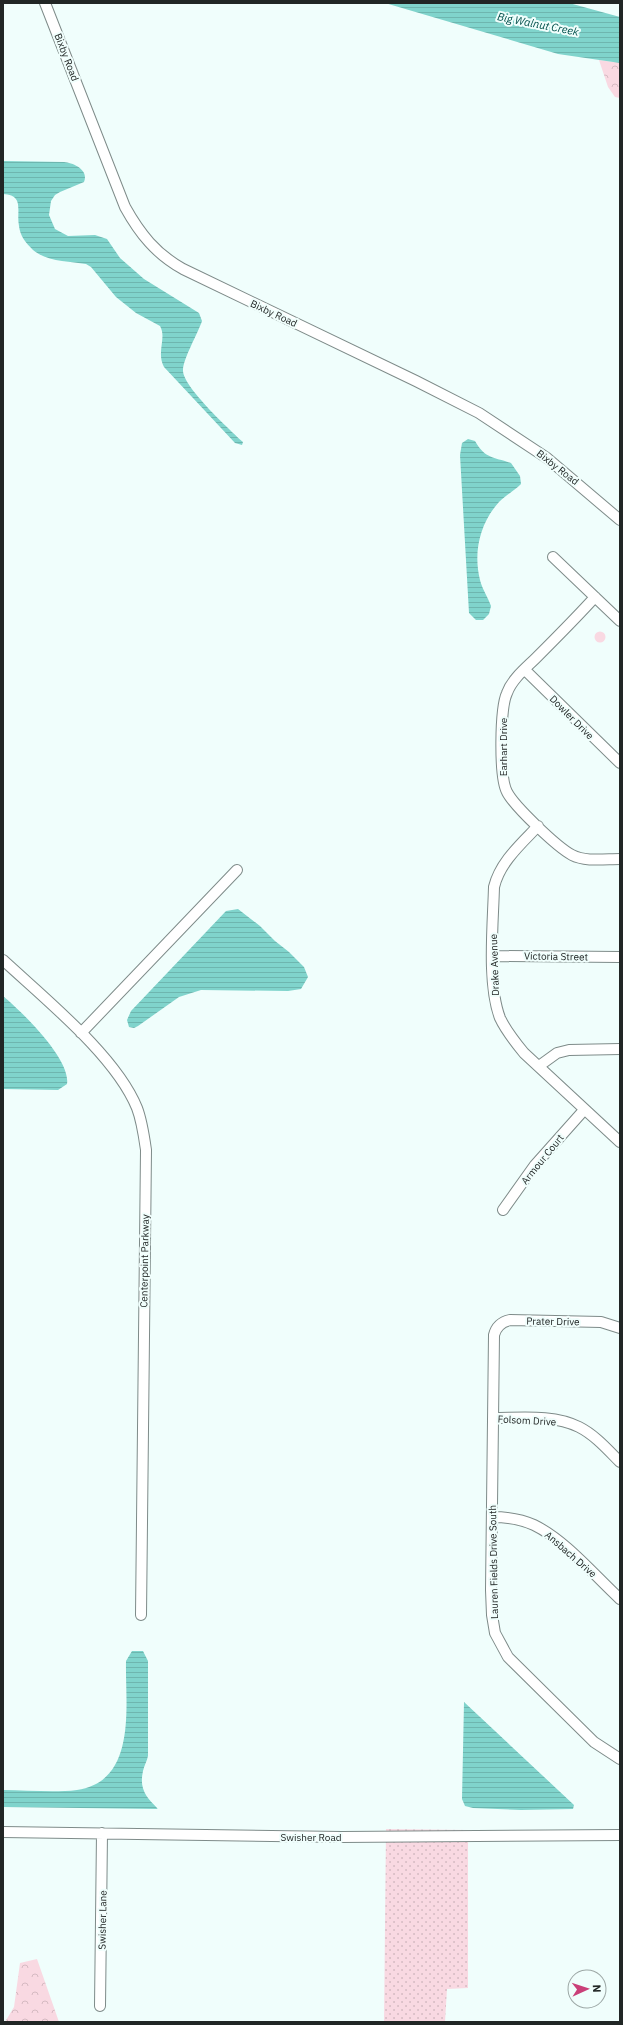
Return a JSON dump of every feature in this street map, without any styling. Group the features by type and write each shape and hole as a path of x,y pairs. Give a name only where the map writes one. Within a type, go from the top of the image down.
{"street":[{"name":"Bixby Road","path":"45,3 125,207 143,237 156,250 173,264 194,275 475,411 515,435 547,458 620,520"},
{"path":"553,556 620,621"},
{"name":"Earhart Drive","path":"595,598 525,670 507,691 503,707 503,778 510,796 538,826 572,855 590,858 620,859"},
{"name":"Dowler Drive","path":"525,670 620,764"},
{"name":"Drake Avenue","path":"538,826 501,867 496,876 494,887 494,998 500,1018 510,1037 584,1110 620,1142"},
{"path":"81,1033 237,870"},
{"name":"Victoria Street","path":"493,956 620,957"},
{"name":"Centerpoint Parkway","path":"3,960 81,1033 117,1073 132,1098 140,1116 146,1150 141,1616"},
{"path":"539,1066 557,1053 569,1050 620,1049"},
{"name":"Armour Court","path":"503,1210 535,1165 584,1110"},
{"name":"Prater Drive","path":"494,1335 499,1325 510,1320 602,1322 620,1328"},
{"name":"Lauren Fields Drive South","path":"494,1335 492,1616 496,1633 502,1648 508,1657 594,1742 620,1759"},
{"name":"Folsom Drive","path":"493,1418 542,1418 560,1421 579,1427 599,1442 620,1462"},
{"name":"Ansbach Drive","path":"492,1517 517,1520 542,1529 561,1543 620,1599"},
{"name":"Swisher Road","path":"3,1832 342,1837 620,1835"},
{"name":"Swisher Lane","path":"100,2006 102,1833"}],"green space":[{"path":"599,60 620,63 620,98 615,97 608,87"},
{"path":"598,632 602,632 604,633 604,641 598,642 595,639 595,635"},
{"path":"386,1829 468,1830 468,1988 447,1989 445,2022 384,2022"},
{"path":"37,1959 59,2022 5,2022 14,2007 20,1963"}],"water":[{"name":"Big Walnut Creek","path":"385,3 569,3 620,17 620,63 558,54"},
{"path":"3,161 64,162 72,164 83,171 85,178 84,182 60,192 55,195 51,201 49,215 55,229 68,236 95,235 107,239 120,258 144,279 199,313 202,321 185,359 183,370 185,377 198,397 243,442 242,445 235,443 164,367 161,356 162,331 160,326 136,313 116,297 91,267 86,264 45,257 33,250 28,245 20,230 17,201 10,195 3,194"},
{"path":"468,439 475,441 486,454 511,463 520,476 521,484 499,502 492,510 480,538 477,559 478,569 481,583 491,606 489,614 483,620 476,620 469,613 460,455 462,443"},
{"path":"238,909 260,926 304,967 308,977 301,989 288,991 201,990 179,997 138,1026 134,1028 129,1027 127,1020 131,1011 226,911"},
{"path":"3,996 43,1036 61,1062 66,1074 67,1084 58,1090 3,1089"},
{"path":"132,1651 143,1651 148,1661 148,1756 143,1771 142,1783 144,1792 158,1809 3,1807 3,1790 77,1790 97,1784 110,1772 119,1757 124,1739 126,1719 126,1661"},
{"path":"464,1702 574,1805 573,1809 521,1810 473,1808 465,1806 462,1799"}]}
